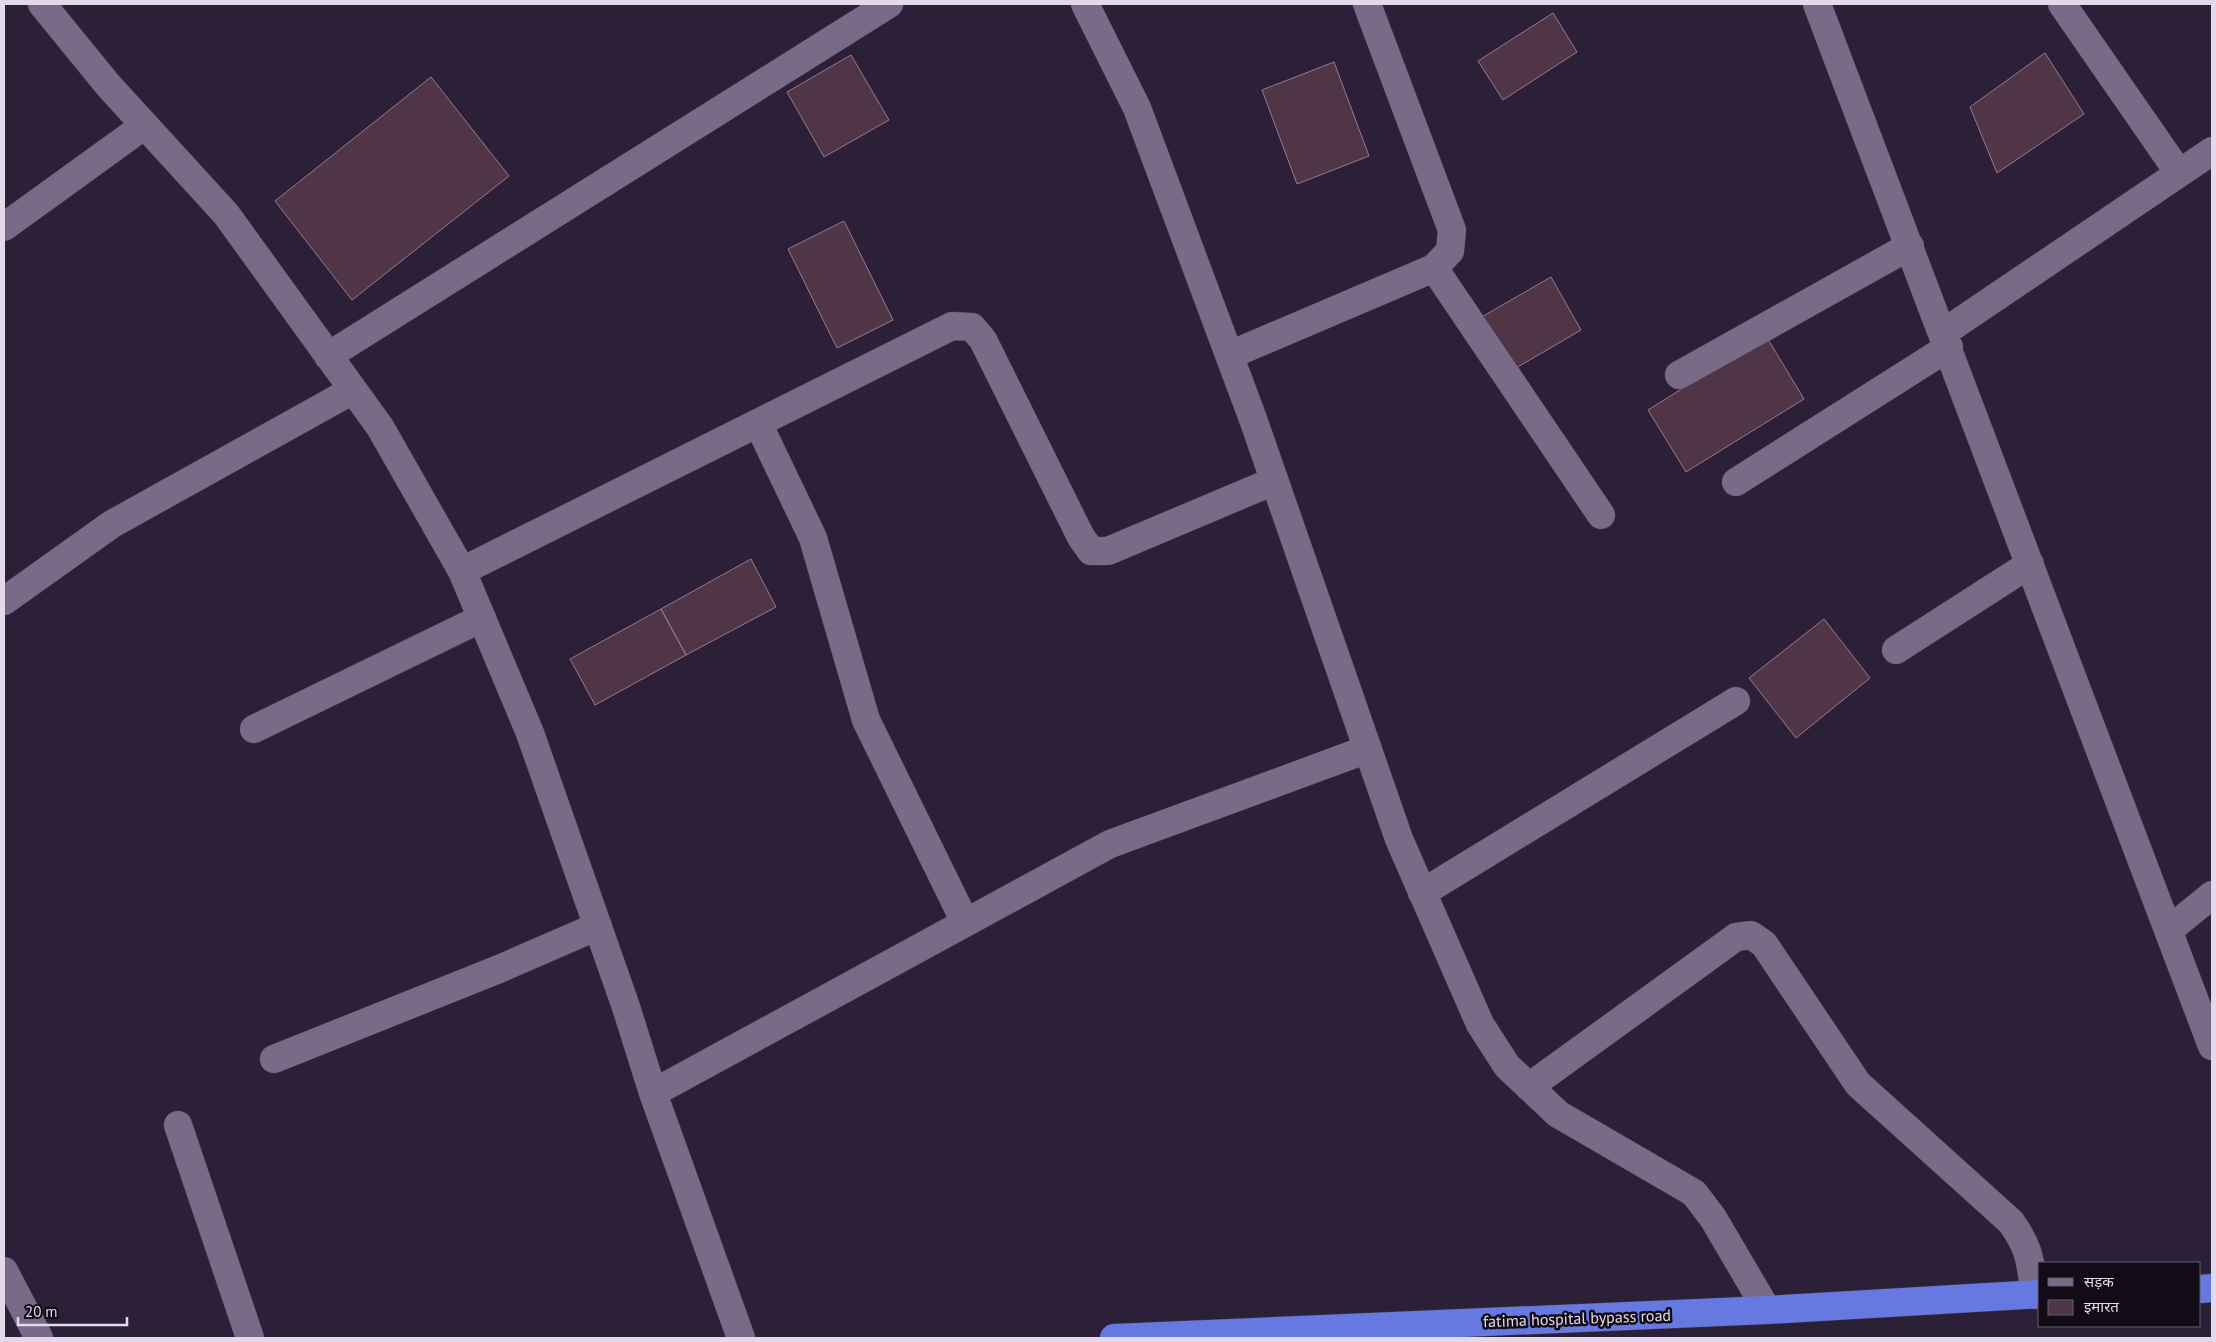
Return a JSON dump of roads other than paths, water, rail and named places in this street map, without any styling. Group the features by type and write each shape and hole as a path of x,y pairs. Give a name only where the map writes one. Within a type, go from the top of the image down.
{"highway":[{"name":"fatima hospital bypass road","path":"1114,1338 1767,1310 2037,1295"}],"street":[{"path":"42,4 108,85 226,214 380,427 462,571 530,733 626,1007 653,1092 741,1338"},
{"path":"328,356 889,4"},
{"path":"1085,4 1138,108 1230,355 1399,839 1480,1024 1507,1066 1558,1114 1694,1193 1713,1218 1767,1310"},
{"path":"1230,355 1434,268 1450,251 1452,230 1367,4"},
{"path":"1817,4 1946,340 2212,1046"},
{"path":"1736,482 2201,164 2062,4"},
{"path":"4,227 145,125"},
{"path":"1679,375 1910,246"},
{"path":"1434,268 1601,515"},
{"path":"462,571 952,326 972,327 983,340 1081,538 1091,551 1108,551 1274,481"},
{"path":"4,601 112,524 353,390"},
{"path":"758,423 813,538 866,720 965,922"},
{"path":"1896,650 2030,564"},
{"path":"254,729 482,618"},
{"path":"1422,893 1736,701"},
{"path":"653,1092 1110,844 1368,749"},
{"path":"2169,930 2212,896"},
{"path":"274,1059 499,969 598,926"},
{"path":"1530,1086 1736,938 1751,935 1764,944 1858,1084 2011,1222 2021,1236 2029,1254 2037,1295"},
{"path":"178,1125 250,1338"},
{"path":"4,1271 39,1338"}]}
